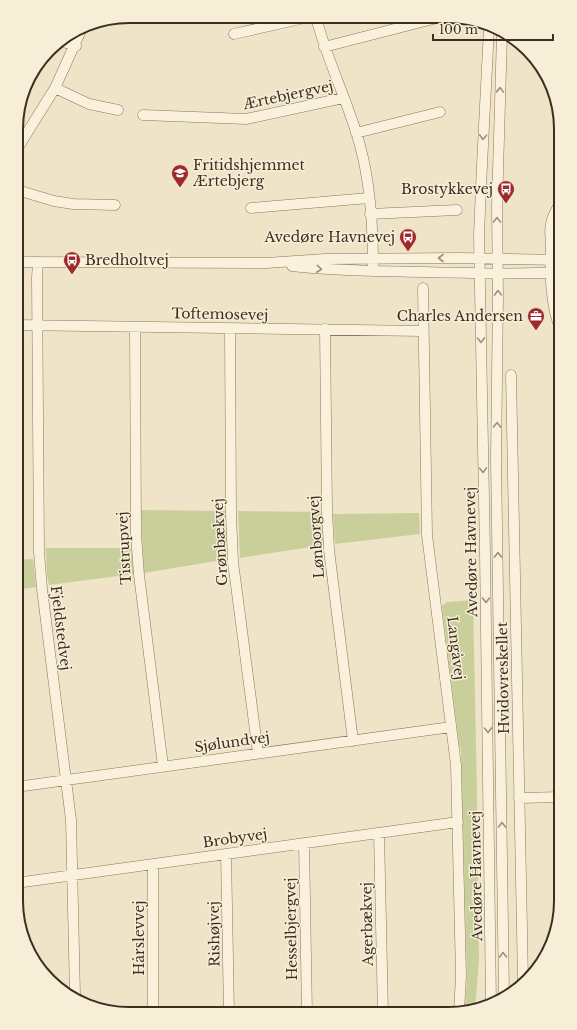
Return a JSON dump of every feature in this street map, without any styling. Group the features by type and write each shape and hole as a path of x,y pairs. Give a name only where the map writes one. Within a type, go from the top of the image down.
{"street":[{"path":"234,34 283,23"},
{"name":"Ærtebjergvej","path":"318,23 324,47 356,133 364,168 369,198 373,271"},
{"path":"324,47 418,23"},
{"name":"Avedøre Havnevej","path":"489,32 482,165 480,273 491,998"},
{"path":"23,140 55,88 80,35"},
{"name":"Avedøre Havnevej","path":"502,38 498,166 496,459 504,991"},
{"path":"67,43 76,46"},
{"path":"55,88 89,104 118,110"},
{"name":"Ærtebjergvej","path":"143,115 246,120 343,98"},
{"path":"356,133 440,112"},
{"path":"23,192 54,201 73,204 116,205"},
{"path":"250,208 369,198"},
{"path":"370,214 457,210"},
{"path":"554,215 550,224 550,273 554,304"},
{"path":"23,262 266,263 325,259 554,260"},
{"name":"Fjeldstedvej","path":"38,262 37,326 39,552 42,589 71,820 75,992"},
{"path":"266,263 326,270 497,274 554,273"},
{"name":"Langåvej","path":"422,288 428,535 456,765 461,976 459,1006"},
{"name":"Toftemosevej","path":"23,325 422,331"},
{"name":"Tistrupvej","path":"135,327 136,534 139,575 163,766"},
{"name":"Grønbækvej","path":"230,328 231,515 233,562 258,753"},
{"name":"Lønborgvej","path":"325,330 327,510 329,550 353,741"},
{"name":"Hvidovreskellet","path":"511,375 523,976"},
{"name":"Sjølundvej","path":"23,786 451,727"},
{"path":"519,798 554,797"},
{"name":"Brobyvej","path":"23,882 458,822"},
{"name":"Agerbækvej","path":"379,833 383,1007"},
{"name":"Hesselbjergvej","path":"304,843 307,1007"},
{"name":"Rishøjvej","path":"226,854 229,1007"},
{"name":"Hårslevvej","path":"153,864 153,1007"}],"green space":[{"path":"141,510 227,511 228,559 144,573"},
{"path":"238,511 321,512 324,545 240,558"},
{"path":"419,513 420,534 335,544 333,514"},
{"path":"46,548 131,548 134,574 49,585"},
{"path":"33,559 36,587 23,589 23,560"},
{"path":"473,600 479,959 476,1003 465,1006 467,976 461,749 459,744 442,606 447,602"}],"place":[{"name":"Fritidshjemmet Ærtebjerg","path":"180,188"},
{"name":"Brostykkevej","path":"506,204"},
{"name":"Avedøre Havnevej","path":"408,252"},
{"name":"Bredholtvej","path":"72,275"},
{"name":"Charles Andersen","path":"536,331"}]}
